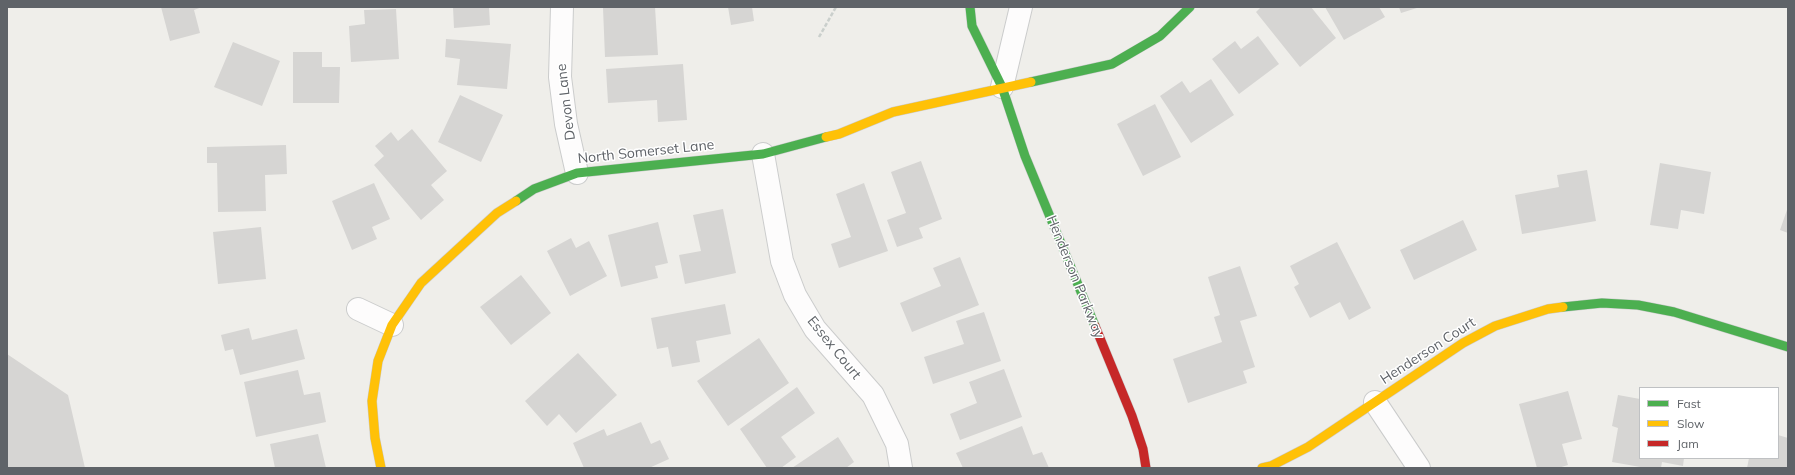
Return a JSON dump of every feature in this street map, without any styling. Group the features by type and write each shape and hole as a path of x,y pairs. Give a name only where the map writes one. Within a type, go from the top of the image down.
{"street":[{"name":"Devon Lane","path":"562,7 560,77 566,124 577,173"},
{"name":"Henderson Parkway","path":"970,7 972,26 1002,87 1025,156 1132,416 1143,450 1146,468"},
{"path":"1002,87 1021,7"},
{"name":"North Somerset Lane","path":"381,468 375,438 372,401 378,361 392,325 421,283 497,213 534,189 577,173 762,154 838,134 893,112 1112,64 1160,36 1190,7"},
{"name":"Essex Court","path":"762,154 782,261 795,295 815,329 873,395 897,444 902,468"},
{"name":"Henderson Court","path":"1262,468 1271,466 1308,447 1470,339 1495,326 1548,309 1602,303 1638,305 1674,312 1788,347"},
{"path":"358,309 392,325"},
{"path":"1375,402 1418,468"}],"path":[{"path":"819,37 836,7"}],"building":[{"path":"161,7 202,7 194,10 200,33 170,41"},
{"path":"453,7 489,7 490,25 454,28"},
{"path":"655,7 658,55 605,57 603,8"},
{"path":"728,7 752,7 754,21 731,25"},
{"path":"1261,7 1311,7 1336,38 1300,67 1256,12"},
{"path":"1325,7 1379,7 1385,17 1344,40"},
{"path":"1399,7 1420,7 1401,13"},
{"path":"396,9 399,59 351,62 349,26 365,24 364,10"},
{"path":"1258,36 1279,64 1239,94 1212,59 1235,41 1241,49"},
{"path":"446,39 511,44 507,89 457,85 460,59 445,57"},
{"path":"233,42 280,61 262,106 214,87"},
{"path":"293,52 322,52 322,67 340,67 339,103 293,103"},
{"path":"683,64 687,120 658,122 657,100 608,103 606,69"},
{"path":"1211,79 1234,115 1191,143 1160,96 1182,81 1190,93"},
{"path":"460,95 503,115 481,162 438,142"},
{"path":"1155,104 1181,157 1143,176 1117,124"},
{"path":"412,129 447,171 431,185 444,200 421,220 374,165 384,156 375,146 391,132 398,141"},
{"path":"286,145 287,174 265,175 266,211 218,212 217,163 207,163 207,147"},
{"path":"921,161 942,219 919,228 923,238 897,247 887,220 906,213 891,172"},
{"path":"1660,163 1711,172 1704,214 1681,210 1678,229 1650,225"},
{"path":"1587,170 1596,221 1522,234 1515,195 1559,187 1557,175"},
{"path":"374,183 390,219 372,227 377,239 352,250 332,201"},
{"path":"864,183 888,251 839,268 831,244 851,237 836,194"},
{"path":"1788,207 1788,233 1780,230"},
{"path":"723,209 736,273 685,284 679,255 701,251 693,215"},
{"path":"1463,220 1477,250 1414,280 1400,250"},
{"path":"658,222 668,263 655,266 658,278 621,287 608,235"},
{"path":"261,227 266,279 218,284 213,232"},
{"path":"571,238 576,248 589,241 607,276 570,296 547,251"},
{"path":"1337,242 1371,308 1349,320 1340,302 1310,318 1294,287 1299,284 1290,266"},
{"path":"960,257 979,305 912,332 900,303 941,286 933,268"},
{"path":"1240,266 1257,316 1240,321 1255,367 1243,371 1247,383 1188,403 1173,359 1222,342 1214,317 1220,315 1208,277"},
{"path":"521,275 551,313 511,345 480,307"},
{"path":"725,304 731,334 696,341 700,362 672,367 668,347 657,349 651,318"},
{"path":"984,312 1001,361 933,384 924,357 964,344 956,321"},
{"path":"249,328 252,340 297,329 305,359 240,375 233,349 225,351 221,335"},
{"path":"759,338 789,383 728,426 697,381"},
{"path":"578,353 617,395 576,433 559,414 547,426 525,401"},
{"path":"7,354 68,395 85,468 7,468"},
{"path":"1004,369 1022,417 960,440 950,414 977,403 969,382"},
{"path":"298,370 304,395 320,392 326,422 256,437 244,382"},
{"path":"797,387 815,413 781,437 796,457 781,468 767,468 740,429"},
{"path":"1568,391 1582,439 1562,444 1568,465 1558,468 1537,468 1519,404"},
{"path":"1618,395 1639,399 1639,459 1684,459 1683,466 1662,462 1661,468 1646,468 1612,462 1618,428 1612,426"},
{"path":"641,422 651,444 660,440 669,459 649,468 584,468 573,443 604,429 607,436"},
{"path":"1022,426 1033,455 1042,452 1049,468 963,468 956,453"},
{"path":"318,434 326,468 275,468 270,444"},
{"path":"1779,435 1788,438 1788,468 1747,468 1749,459 1779,459"},
{"path":"838,437 854,462 846,468 792,468"}],"traffic: fast":[{"path":"970,7 972,26 1002,87 1025,156 1095,326"},
{"path":"1031,82 1112,64 1160,36 1190,7"},
{"path":"516,201 534,189 577,173 763,154 826,137"},
{"path":"1563,307 1602,303 1638,305 1674,312 1788,347"}],"traffic: slow":[{"path":"826,137 839,134 893,112 1031,82"},
{"path":"381,468 375,438 372,401 378,361 392,325 421,283 497,213 516,201"},
{"path":"1262,468 1271,466 1308,447 1463,343 1495,326 1548,309 1563,307"}],"traffic: jam":[{"path":"1095,326 1132,416 1143,449 1146,468"}]}
